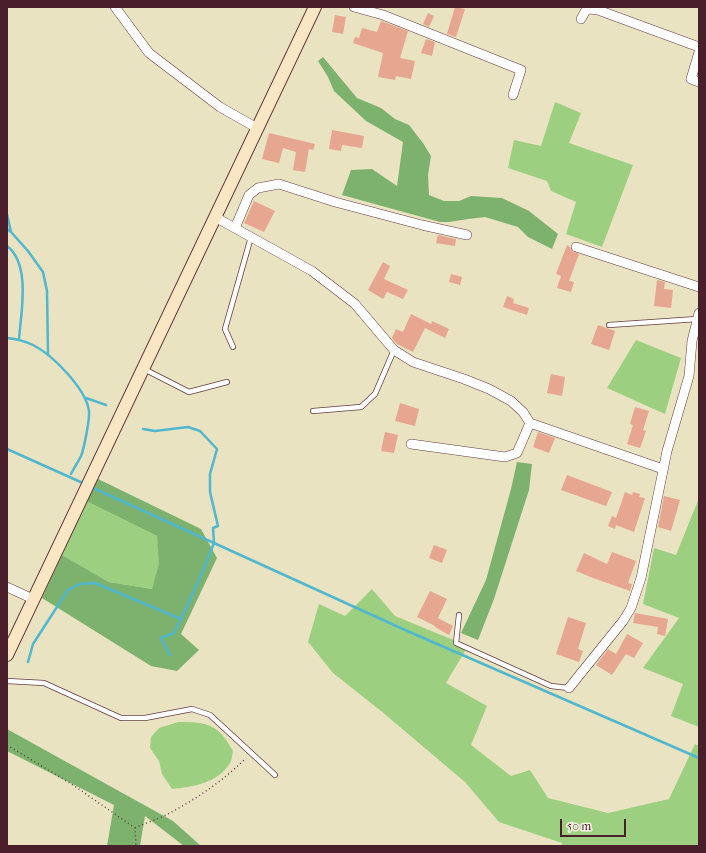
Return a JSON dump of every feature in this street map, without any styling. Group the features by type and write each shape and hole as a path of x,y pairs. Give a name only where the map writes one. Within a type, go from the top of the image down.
{"street":[{"path":"115,7 149,53 220,107 257,128"},
{"path":"7,655 315,7"},
{"path":"354,7 383,15 521,70 514,95"},
{"path":"581,18 586,10 598,10 699,47"},
{"path":"699,52 691,78 699,82"},
{"path":"235,228 249,195 258,188 279,184 335,202 422,225 467,235"},
{"path":"215,216 312,271 355,304 394,350 413,362 489,389 511,401 523,412 530,423 663,469"},
{"path":"576,247 699,287"},
{"path":"569,688 624,621 631,608 641,578 663,469 695,357 692,341 698,316"},
{"path":"412,444 505,457 518,453 530,423"},
{"path":"7,588 33,599"}],"lane":[{"path":"233,347 225,329 251,237"},
{"path":"609,325 698,316"},
{"path":"313,412 361,407 375,394 394,350"},
{"path":"143,368 189,392 227,382"},
{"path":"459,615 456,643 551,686 569,688"},
{"path":"7,681 44,683 121,718 145,718 192,709 210,715 275,775"}],"path":[{"path":"7,745 74,785 135,828"},
{"path":"135,828 164,816 190,801 235,770 252,754"},
{"path":"135,828 136,846"}],"green space":[{"path":"323,57 357,98 381,108 395,119 409,125 423,143 431,156 428,175 429,195 444,201 459,201 471,196 502,198 529,211 558,234 552,249 528,237 518,227 485,217 440,222 342,195 351,170 372,169 397,186 403,142 366,121 334,91 328,77 318,61"},
{"path":"555,102 581,113 569,143 633,165 602,247 566,234 576,202 551,191 547,181 508,168 514,140 541,146"},
{"path":"636,340 681,358 665,414 607,388"},
{"path":"517,462 532,464 529,490 494,599 478,640 461,633 486,580"},
{"path":"96,478 201,529 217,558 181,634 199,650 177,671 151,666 42,598 62,555 109,582 152,589 159,564 157,536 86,501"},
{"path":"699,498 699,727 671,716 683,684 643,668 679,618 643,604 654,548 676,555"},
{"path":"86,501 157,536 160,564 152,589 109,582 62,555"},
{"path":"372,589 395,616 468,646 446,683 487,706 471,745 511,776 530,770 548,798 608,813 669,799 695,744 699,746 699,846 562,846 562,843 499,822 465,782 381,711 333,673 308,642 319,604 345,616"},
{"path":"178,722 197,723 211,726 222,735 233,751 230,763 219,775 204,783 172,789 162,774 159,761 150,748 151,737 159,728"},
{"path":"7,729 173,821 201,846 184,846 145,816 140,846 107,846 114,805 7,751"}],"building":[{"path":"455,7 465,9 456,37 447,34"},
{"path":"428,13 434,16 429,27 423,24"},
{"path":"335,15 346,17 343,34 332,32"},
{"path":"381,21 408,31 400,58 415,61 411,79 396,76 395,80 378,77 383,53 353,43 355,37 359,38 362,28 377,32"},
{"path":"426,39 435,42 432,56 421,53"},
{"path":"332,130 364,136 362,148 342,145 341,151 329,149"},
{"path":"269,133 315,144 313,150 309,149 305,172 293,170 296,152 283,148 279,163 262,159"},
{"path":"254,201 275,211 264,232 244,223"},
{"path":"438,235 456,239 455,246 436,243"},
{"path":"567,245 572,251 579,254 569,281 574,282 571,292 557,288 561,276 556,274"},
{"path":"383,262 390,266 384,279 408,290 403,299 387,292 383,299 368,290"},
{"path":"451,274 462,277 460,285 449,282"},
{"path":"657,280 665,282 664,289 673,290 671,308 654,306"},
{"path":"507,296 514,299 513,303 529,308 527,315 503,307"},
{"path":"411,314 431,324 432,321 449,329 445,338 425,328 413,352 397,344 392,338 396,329 403,332"},
{"path":"598,325 615,331 609,350 591,344"},
{"path":"551,374 565,377 562,396 547,393"},
{"path":"400,403 419,409 415,426 395,421"},
{"path":"635,407 649,411 643,430 646,431 640,448 627,444 633,425 630,424"},
{"path":"385,432 398,435 394,453 381,451"},
{"path":"538,432 555,438 549,453 533,447"},
{"path":"567,475 612,492 606,506 561,490"},
{"path":"625,492 632,495 633,492 640,494 639,497 645,498 634,532 616,525 615,529 608,526 612,516 616,518"},
{"path":"664,496 680,500 671,531 658,527"},
{"path":"434,545 447,550 442,563 429,558"},
{"path":"612,552 636,561 628,583 632,584 630,591 576,571 584,553 607,564"},
{"path":"430,591 447,599 438,618 453,626 449,635 417,617"},
{"path":"635,613 668,619 665,636 657,634 658,627 633,623"},
{"path":"568,617 586,623 578,649 583,651 579,662 556,654"},
{"path":"627,634 643,643 634,658 626,654 612,675 596,665 608,649 616,654"}],"waterway":[{"path":"7,214 11,232"},
{"path":"7,229 28,251 43,272 47,291 48,355"},
{"path":"7,246 14,254 19,264 22,276 23,290 19,339"},
{"path":"7,338 20,340 30,344 50,356 75,383 87,402 89,415 85,441 81,456 71,474"},
{"path":"86,398 106,405"},
{"path":"143,429 155,431 188,427 200,431 217,449 210,474 210,492 218,526 213,528 214,543 203,571 174,633 161,638 170,655"},
{"path":"7,449 85,484"},
{"path":"91,487 405,630 699,758"},
{"path":"28,662 33,644 68,590 80,584 95,583 181,619"}]}
